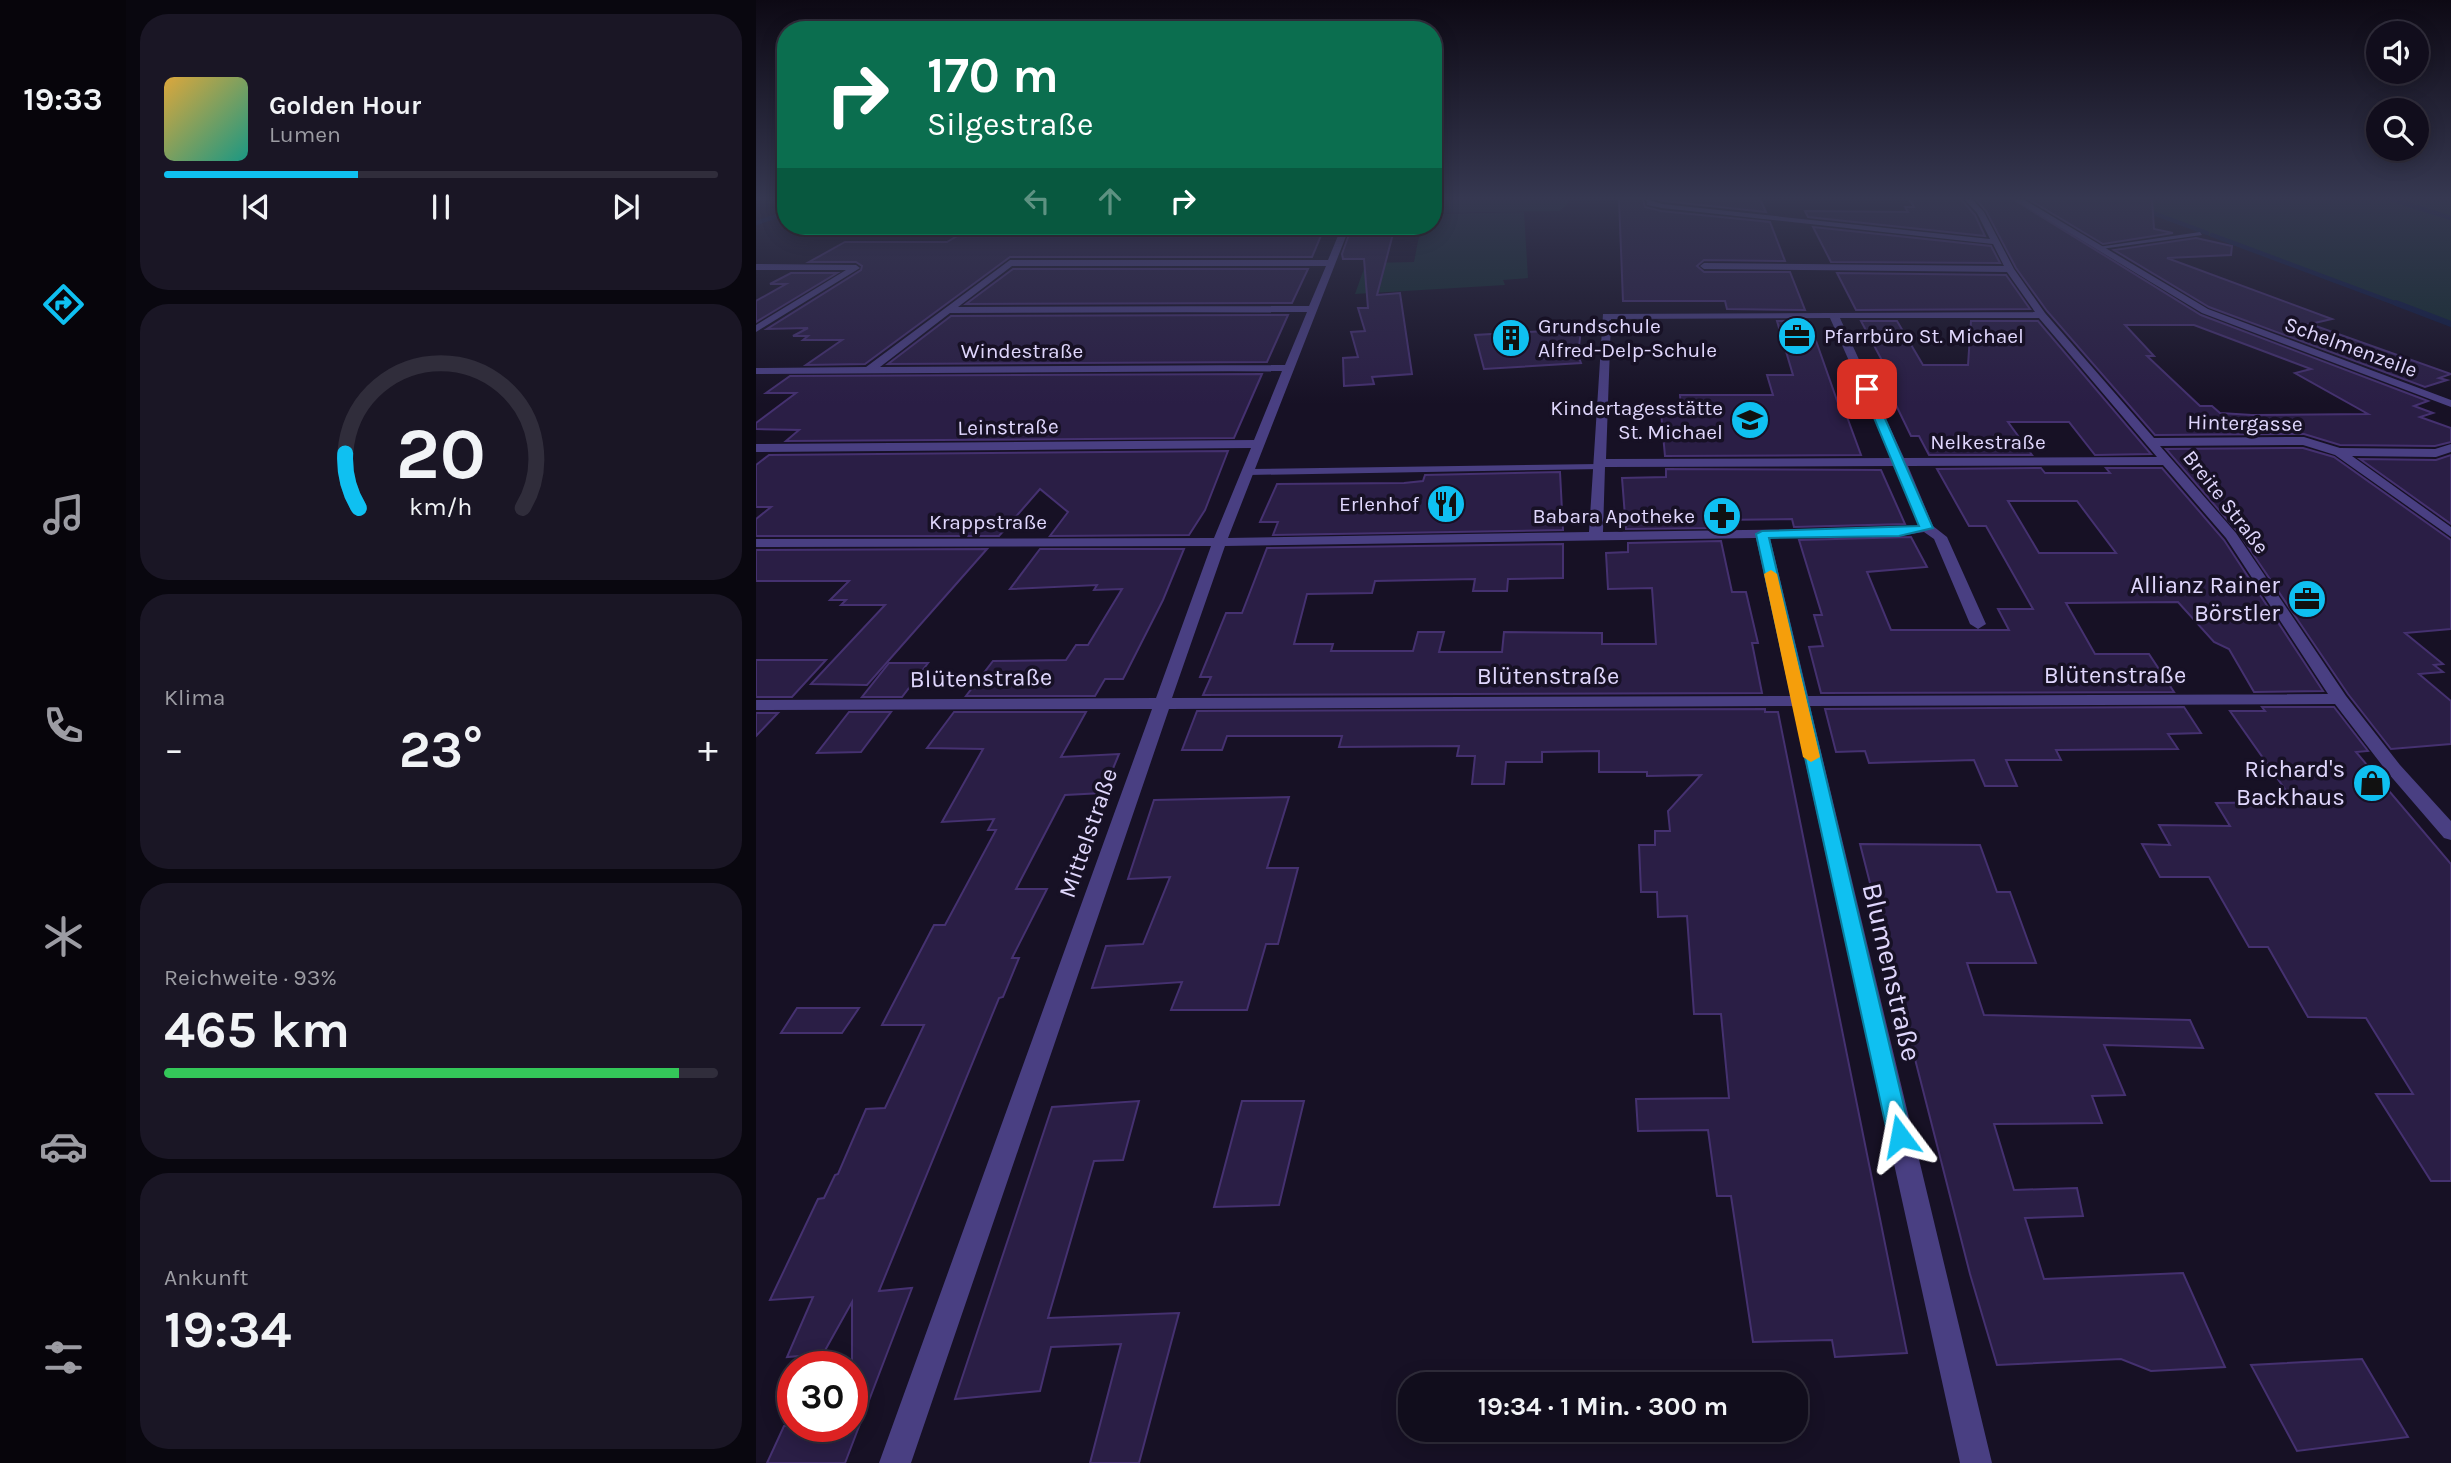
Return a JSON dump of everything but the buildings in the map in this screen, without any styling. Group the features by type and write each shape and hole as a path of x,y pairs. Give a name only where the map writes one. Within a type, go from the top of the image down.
{"street":[{"path":"756,329 856,268 783,267"},
{"path":"869,371 1005,267"},
{"name":"Mittelstraße","path":"895,1463 1219,542 1330,267"},
{"path":"1834,267 2010,269"},
{"name":"Schelmenzeile","path":"2131,267 2172,295 2236,325 2451,404"},
{"name":"Breite Straße","path":"2010,269 2042,315 2231,536 2340,699 2394,769 2451,832"},
{"path":"950,310 1313,309"},
{"path":"1596,537 1606,316 2042,315"},
{"path":"1834,316 1900,461 1927,528 1940,537 1978,624"},
{"name":"Windestraße","path":"756,371 1289,369"},
{"path":"756,381 770,372"},
{"name":"Hintergasse","path":"2150,442 2304,441 2339,452 2436,453 2451,448"},
{"name":"Leinstraße","path":"756,448 1260,444"},
{"name":"Hintergasse","path":"2339,452 2451,533"},
{"name":"Nelkestraße","path":"1599,465 2167,461"},
{"name":"Krappstraße","path":"756,543 1219,542 1899,532 1927,528"},
{"name":"Blumenstraße","path":"1762,534 1798,700 1976,1463"},
{"name":"Blütenstraße","path":"756,705 1162,701 2340,699"}],"lane":[{"path":"1248,472 1599,465"}],"green space":[{"path":"1364,267 1527,267 1528,278 1503,280 1505,285 1355,294"},
{"path":"2294,267 2451,267 2451,326"}],"waterway":[{"path":"2299,267 2400,305"},
{"path":"2396,303 2451,324"}],"slow traffic":[{"path":"1771,574 1811,757"}],"place":[{"name":"Pfarrbüro St. Michael","path":"1797,336"},
{"name":"Grundschule Alfred-Delp-Schule","path":"1511,338"},
{"name":"Kindertagesstätte St. Michael","path":"1750,420"},
{"name":"Erlenhof","path":"1446,504"},
{"name":"Babara Apotheke","path":"1722,516"},
{"name":"Allianz Rainer Börstler","path":"2307,599"},
{"name":"Richard's Backhaus","path":"2372,783"}],"route":[{"path":"1867,389 1926,520 1927,528 1899,532 1762,534 1900,1136"}]}
